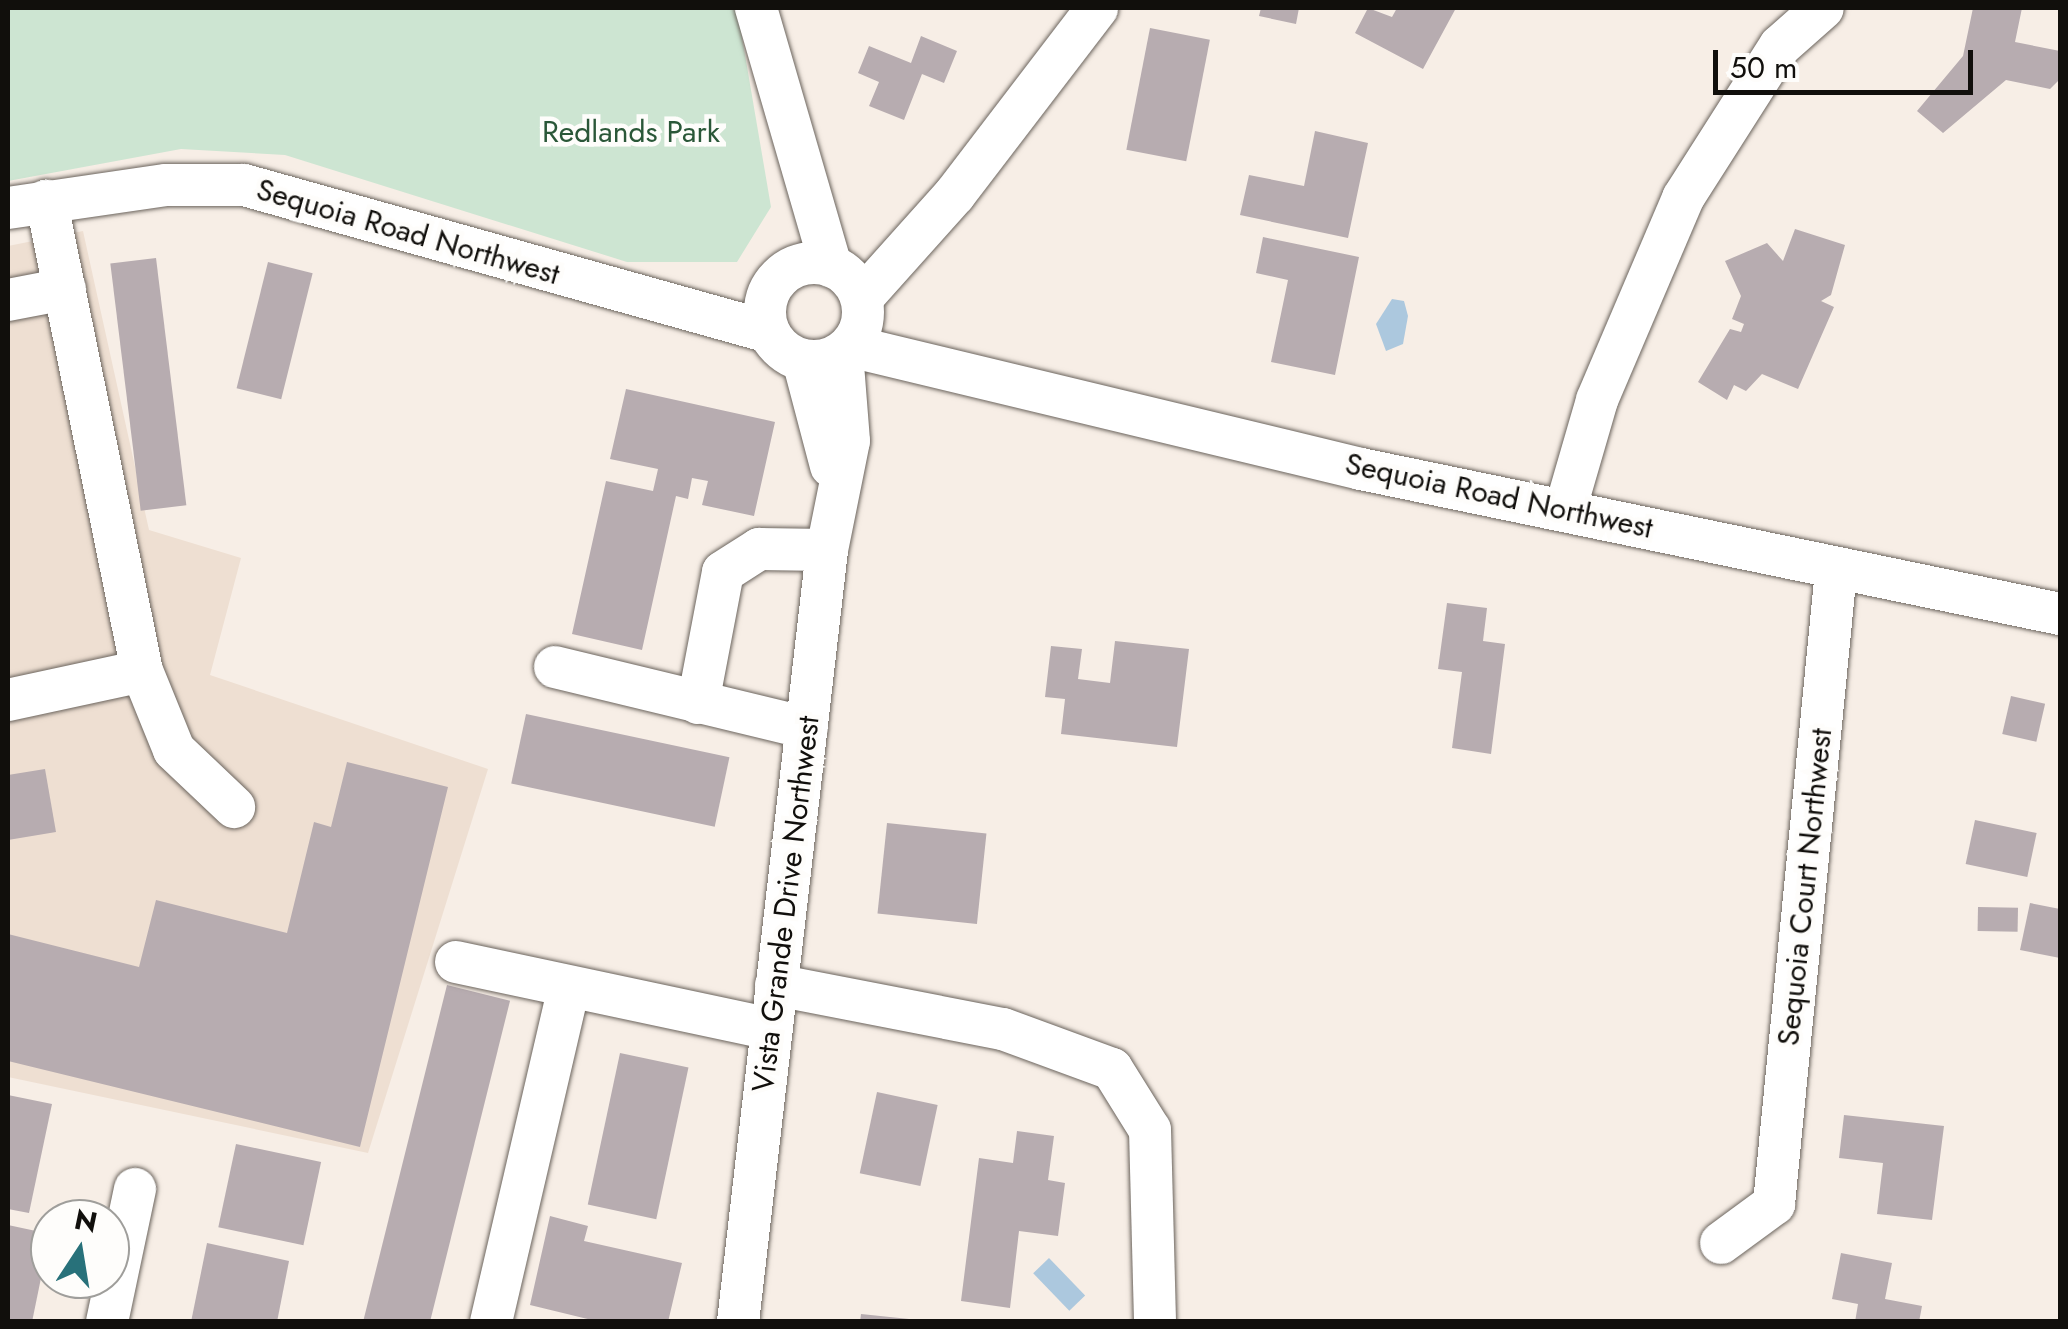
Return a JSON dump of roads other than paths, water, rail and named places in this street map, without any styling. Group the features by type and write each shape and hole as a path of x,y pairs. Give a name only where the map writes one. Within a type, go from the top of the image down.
{"street":[{"name":"Vista Grande Drive Northwest","path":"738,1322 836,486 823,310 793,158 756,8"},
{"path":"823,310 913,236 1097,8"},
{"path":"1566,507 1597,400 1683,198 1780,46 1823,8"},
{"name":"Sequoia Road Northwest","path":"27,205 244,185 629,294 823,310 940,369 1836,570 2060,614"},
{"path":"27,205 65,289 142,671 174,750 234,807"},
{"path":"8,300 65,289"},
{"path":"698,703 722,572 760,549 827,550"},
{"name":"Sequoia Court Northwest","path":"1721,1243 1774,1204 1836,570"},
{"path":"555,666 807,728"},
{"path":"8,700 142,671"},
{"path":"456,962 568,991 770,1029"},
{"path":"776,984 1003,1029 1112,1069 1150,1130 1155,1322"},
{"path":"491,1322 568,991"},
{"path":"107,1322 135,1189"}],"water":[{"path":"1392,299 1404,301 1408,316 1403,344 1386,351 1376,324"},
{"path":"1049,1258 1085,1295 1069,1311 1033,1273"}],"park label":[{"name":"Redlands Park","path":"631,132"}]}
